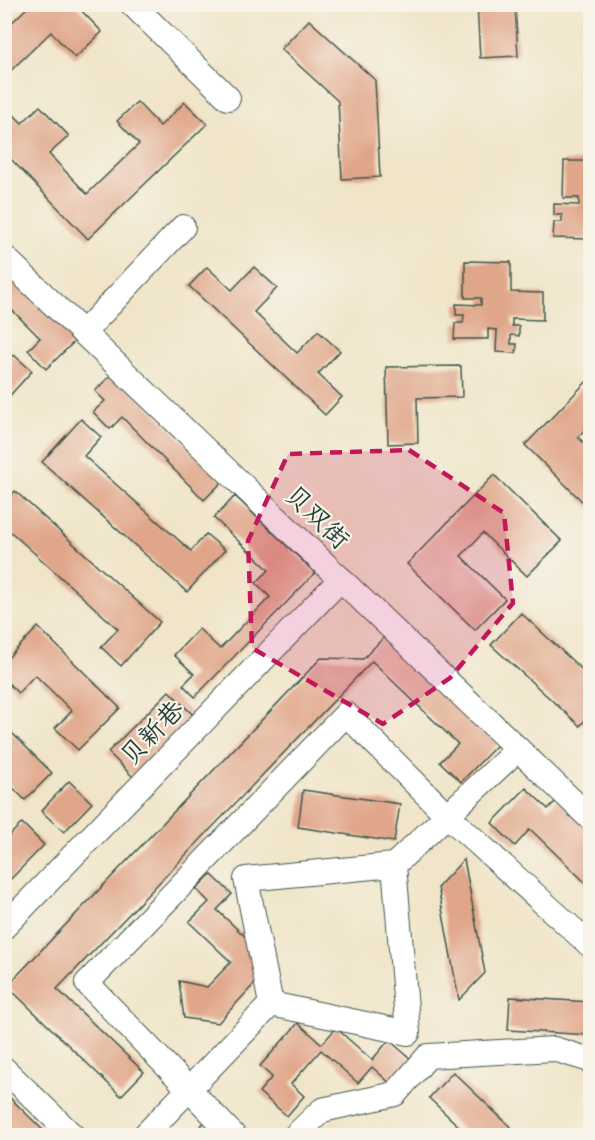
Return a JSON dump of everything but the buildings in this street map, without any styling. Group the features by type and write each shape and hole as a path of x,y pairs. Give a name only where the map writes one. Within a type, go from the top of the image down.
{"street":[{"path":"132,4 228,98"},
{"path":"83,333 183,227"},
{"name":"贝双街","path":"4,257 591,818"},
{"name":"贝新巷","path":"4,927 341,579"},
{"path":"234,1136 87,983 346,714 447,815 591,945"},
{"path":"271,1004 246,879 394,865 518,748"},
{"path":"394,865 408,1033 428,1056"},
{"path":"144,1136 271,1004"},
{"path":"271,1004 408,1033"},
{"path":"295,1136 322,1110 395,1094 428,1056 554,1049 591,1060"},
{"path":"4,1069 73,1136"}],"highlighted area":[{"path":"409,450 504,513 513,603 450,678 383,724 252,648 248,541 288,454"}]}
